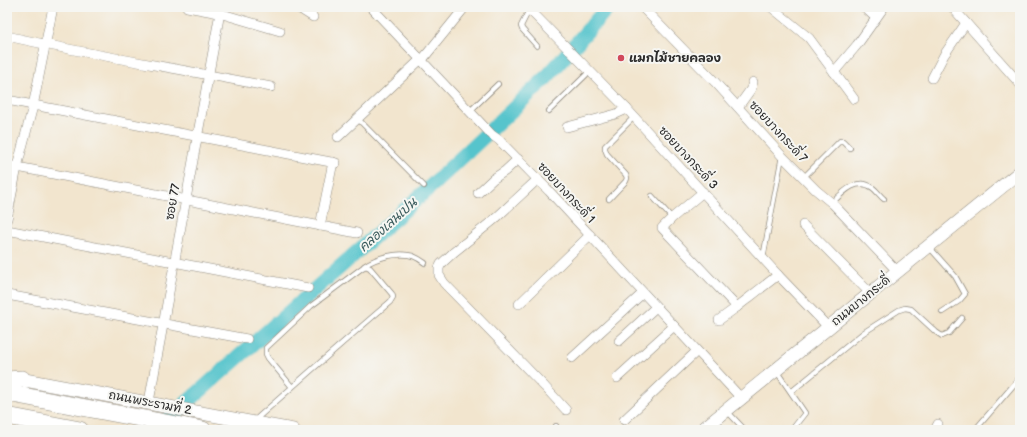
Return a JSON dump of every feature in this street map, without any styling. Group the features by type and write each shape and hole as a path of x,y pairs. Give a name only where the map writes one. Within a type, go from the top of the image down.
{"highway":[{"name":"ถนนพระรามที่ 2","path":"7,393 157,425 182,426 202,430"},
{"path":"7,401 157,425"},
{"path":"7,416 80,430"},
{"path":"7,427 21,430"}],"street":[{"path":"7,219 17,167 33,106 53,7"},
{"path":"187,7 220,10 280,30"},
{"path":"297,7 312,17"},
{"name":"ซอยบางกระดี่ 1","path":"371,7 488,130 538,180 741,398"},
{"path":"338,137 421,59 465,7"},
{"name":"ซอยบางกระดี่ 7","path":"642,7 738,107 782,156 816,190 832,203 898,272"},
{"path":"771,7 809,38 854,99"},
{"path":"864,7 876,18"},
{"path":"834,72 857,45 884,7"},
{"path":"952,7 1020,84"},
{"name":"ซอยบางกระดี่ 3","path":"532,9 627,109 778,275 829,328"},
{"name":"ซอย 77","path":"148,402 220,10"},
{"path":"932,78 944,55 966,23"},
{"path":"7,36 46,45 209,74 271,87"},
{"path":"738,107 751,88 753,82"},
{"path":"7,100 334,162 320,226"},
{"path":"567,127 616,114 627,109"},
{"path":"478,193 492,179 505,171 518,159"},
{"path":"7,165 357,233"},
{"name":"ถนนบางกระดี่","path":"702,430 1020,172"},
{"path":"538,180 496,218 441,264 438,271 439,275 448,286 566,410"},
{"path":"704,192 672,218 659,225 737,307"},
{"path":"803,225 871,294"},
{"path":"7,230 308,288"},
{"path":"519,304 590,235"},
{"path":"719,320 778,275"},
{"path":"572,358 643,293"},
{"path":"7,295 247,339"},
{"path":"619,341 656,307"},
{"path":"617,378 674,326"},
{"path":"624,420 697,351"},
{"name":"ถนนพระรามที่ 2","path":"12,378 293,430"}],"lane":[{"path":"532,9 521,26 537,46"},
{"path":"549,111 590,71"},
{"path":"470,111 498,84"},
{"path":"609,199 627,178 607,154 605,149 606,146 634,117"},
{"path":"358,119 424,186"},
{"path":"804,177 840,141 843,141 850,148"},
{"path":"763,258 782,156"},
{"path":"832,203 843,192 852,186 859,184 864,184 872,188 884,199"},
{"path":"652,196 672,218"},
{"path":"929,246 955,276 964,294 959,301 942,312"},
{"path":"292,386 268,358 266,348 311,306 376,259 399,255 413,256 425,262"},
{"path":"252,422 390,302 393,297 392,294 370,268 366,266 362,268"},
{"path":"791,392 863,333 899,310 905,308 912,309 942,336 949,333 962,318"},
{"path":"776,370 805,413 794,427 794,430"},
{"path":"975,430 1017,381"},
{"path":"726,411 745,430"}],"waterway":[{"name":"คลองเลนเปน","path":"156,430 428,189 546,78 608,7"}],"place":[{"name":"แมกไม้ชายคลอง","path":"621,58"}]}
